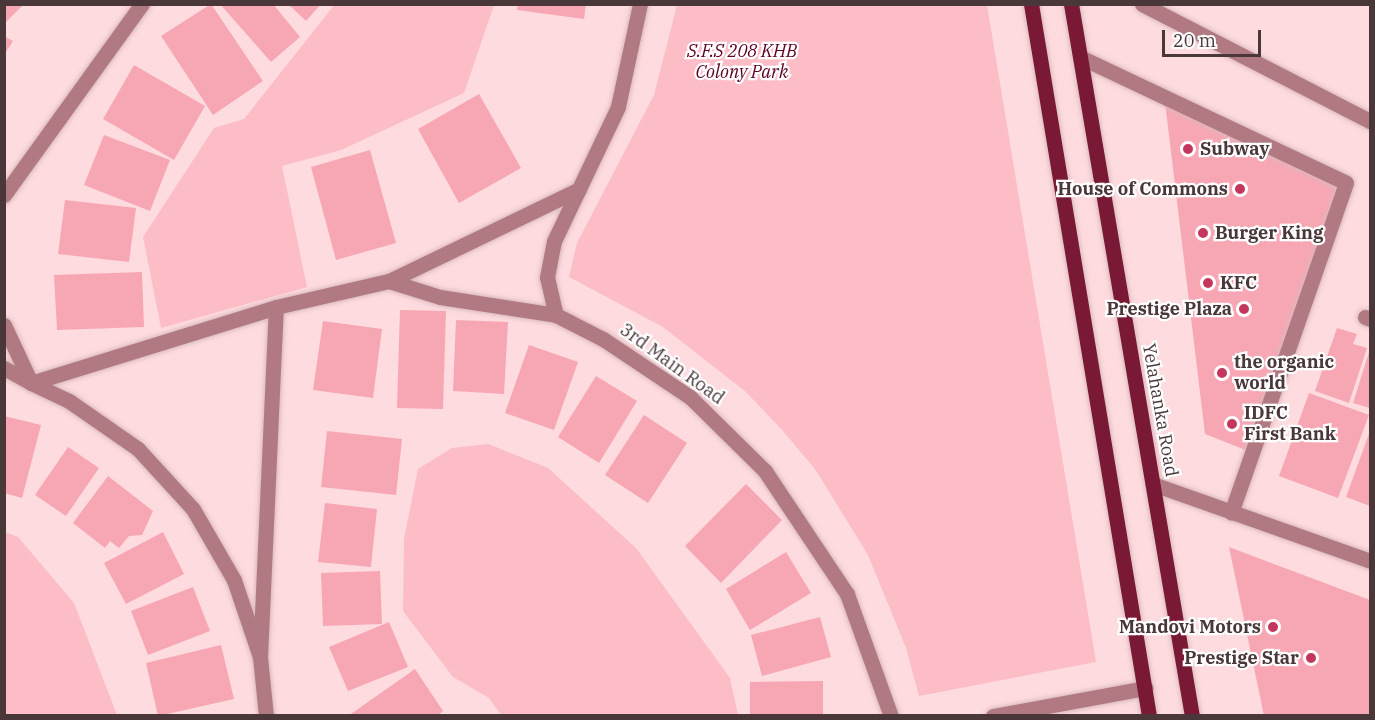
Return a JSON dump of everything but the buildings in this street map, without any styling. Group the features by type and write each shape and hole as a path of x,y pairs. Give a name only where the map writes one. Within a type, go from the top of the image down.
{"main road":[{"path":"1030,4 1149,716"},
{"name":"Yelahanka Road","path":"1071,4 1192,716"}],"street":[{"path":"4,195 142,4"},
{"path":"556,315 547,277 554,241 618,107 640,4"},
{"path":"1142,4 1371,121"},
{"path":"1080,57 1347,183 1231,513"},
{"path":"32,383 276,307 389,281 579,189"},
{"name":"3rd Main Road","path":"389,281 440,297 556,315 603,339 682,391 765,471 847,594 891,716"},
{"path":"266,716 260,657 276,307"},
{"path":"4,325 32,383"},
{"path":"4,368 105,423 167,478 234,580 260,657"},
{"path":"1153,484 1371,561"},
{"path":"993,716 1145,688"}],"green space":[{"path":"335,4 494,5 464,93 341,150 282,166 307,287 161,328 143,237 214,128 244,119"},
{"name":"S.F.S 208 KHB Colony Park","path":"677,5 987,5 1096,662 919,696 906,648 868,555 815,469 746,392 663,327 569,277 577,243 654,95"},
{"path":"488,444 548,468 636,548 730,678 738,715 501,715 489,698 453,677 403,611 404,539 418,469 452,448"},
{"path":"5,532 18,537 74,603 117,715 5,715"}],"place":[{"name":"Subway","path":"1188,149"},
{"name":"House of Commons","path":"1240,189"},
{"name":"Burger King","path":"1203,233"},
{"name":"KFC","path":"1208,283"},
{"name":"Prestige Plaza","path":"1244,309"},
{"name":"the organic world","path":"1222,373"},
{"name":"IDFC First Bank","path":"1232,424"},
{"name":"Mandovi Motors","path":"1273,627"},
{"name":"Prestige Star","path":"1311,658"}]}
